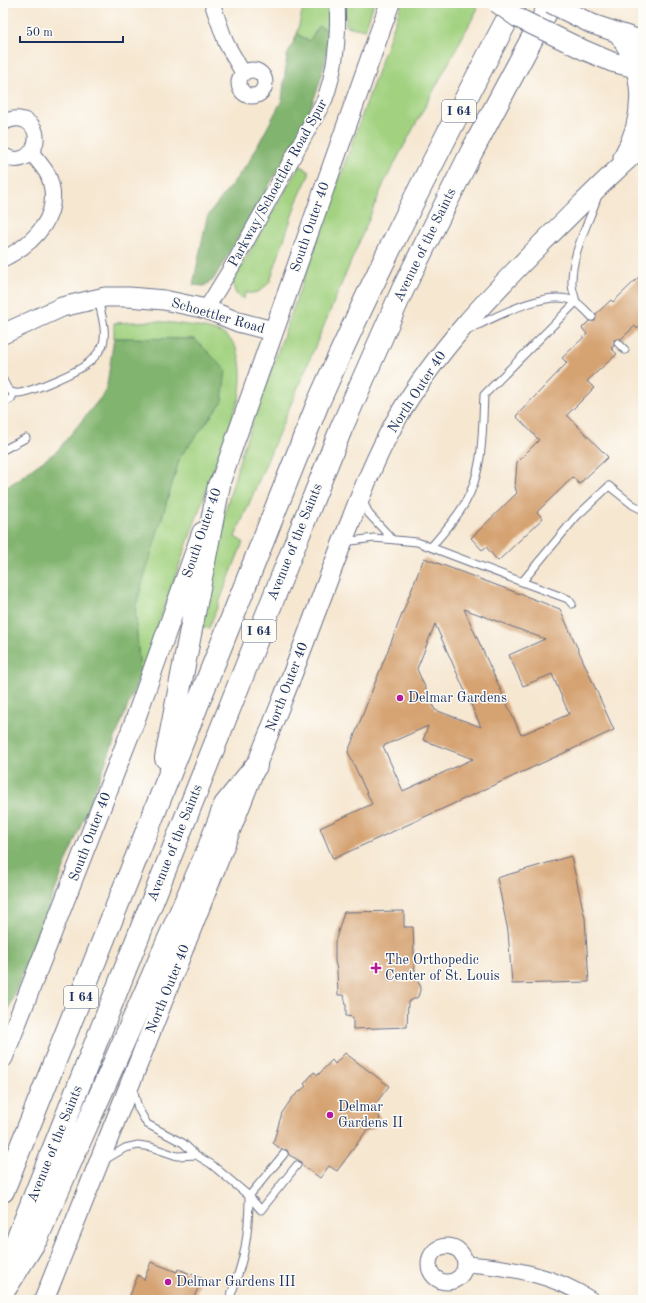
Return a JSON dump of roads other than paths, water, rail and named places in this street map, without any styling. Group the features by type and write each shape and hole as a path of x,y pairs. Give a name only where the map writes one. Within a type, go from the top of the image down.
{"highway":[{"name":"I 64","path":"3,1191 297,454 347,337 403,220 516,3"},
{"name":"Avenue of the Saints","path":"3,1275 341,429 406,282 471,153 550,3"},
{"path":"158,803 176,699 207,556 219,485"},
{"path":"3,1292 38,1238 208,850 225,805 256,766"}],"street":[{"path":"212,3 226,43 243,73"},
{"name":"Parkway/Schoettler Road Spur","path":"206,309 240,254 325,99 336,58 337,3"},
{"name":"South Outer 40","path":"3,1058 134,723 390,3"},
{"path":"497,3 518,18 584,50 612,62 641,70"},
{"path":"550,3 592,24 643,41"},
{"path":"616,168 634,138 641,117 643,93 641,70 618,33"},
{"path":"3,123 8,120 19,119 30,125 36,138 35,146 24,158 18,160 10,159 3,155"},
{"name":"North Outer 40","path":"44,1300 256,766 342,543 382,446 399,414 423,377 455,335 493,293 602,184 616,168 643,146"},
{"path":"3,259 20,250 33,240 44,227 49,214 52,188 47,174 31,152"},
{"name":"Schoettler Road","path":"3,334 62,306 98,299 129,297 164,300 206,309 238,322 273,331"},
{"path":"465,1264 505,1268 547,1277 592,1300"}],"lane":[{"path":"576,302 572,284 580,242 602,184"},
{"path":"3,380 8,389 14,393 22,393 67,375 87,364 102,346 105,336 98,299"},
{"path":"455,335 527,303 562,299 576,302 592,317"},
{"path":"431,547 451,524 465,503 475,482 481,457 484,395 576,302"},
{"path":"618,343 626,350"},
{"path":"3,403 11,399 14,393"},
{"path":"3,450 26,438"},
{"path":"522,582 576,517 609,486 633,505 643,510"},
{"path":"361,495 369,514 392,538"},
{"path":"342,543 374,538 392,538 404,542 417,542 568,599 572,604"},
{"path":"131,1080 138,1108 147,1124 183,1143 196,1155 211,1164 249,1196 261,1210 297,1165"},
{"path":"98,1164 124,1148 138,1145 151,1147 177,1156 196,1155"},
{"path":"229,1300 246,1250 249,1196 284,1154"}],"place":[{"name":"Delmar Gardens","path":"400,698"},
{"name":"The Orthopedic Center of St. Louis","path":"376,968"},
{"name":"Delmar Gardens II","path":"330,1115"},
{"name":"Delmar Gardens III","path":"168,1282"}]}
